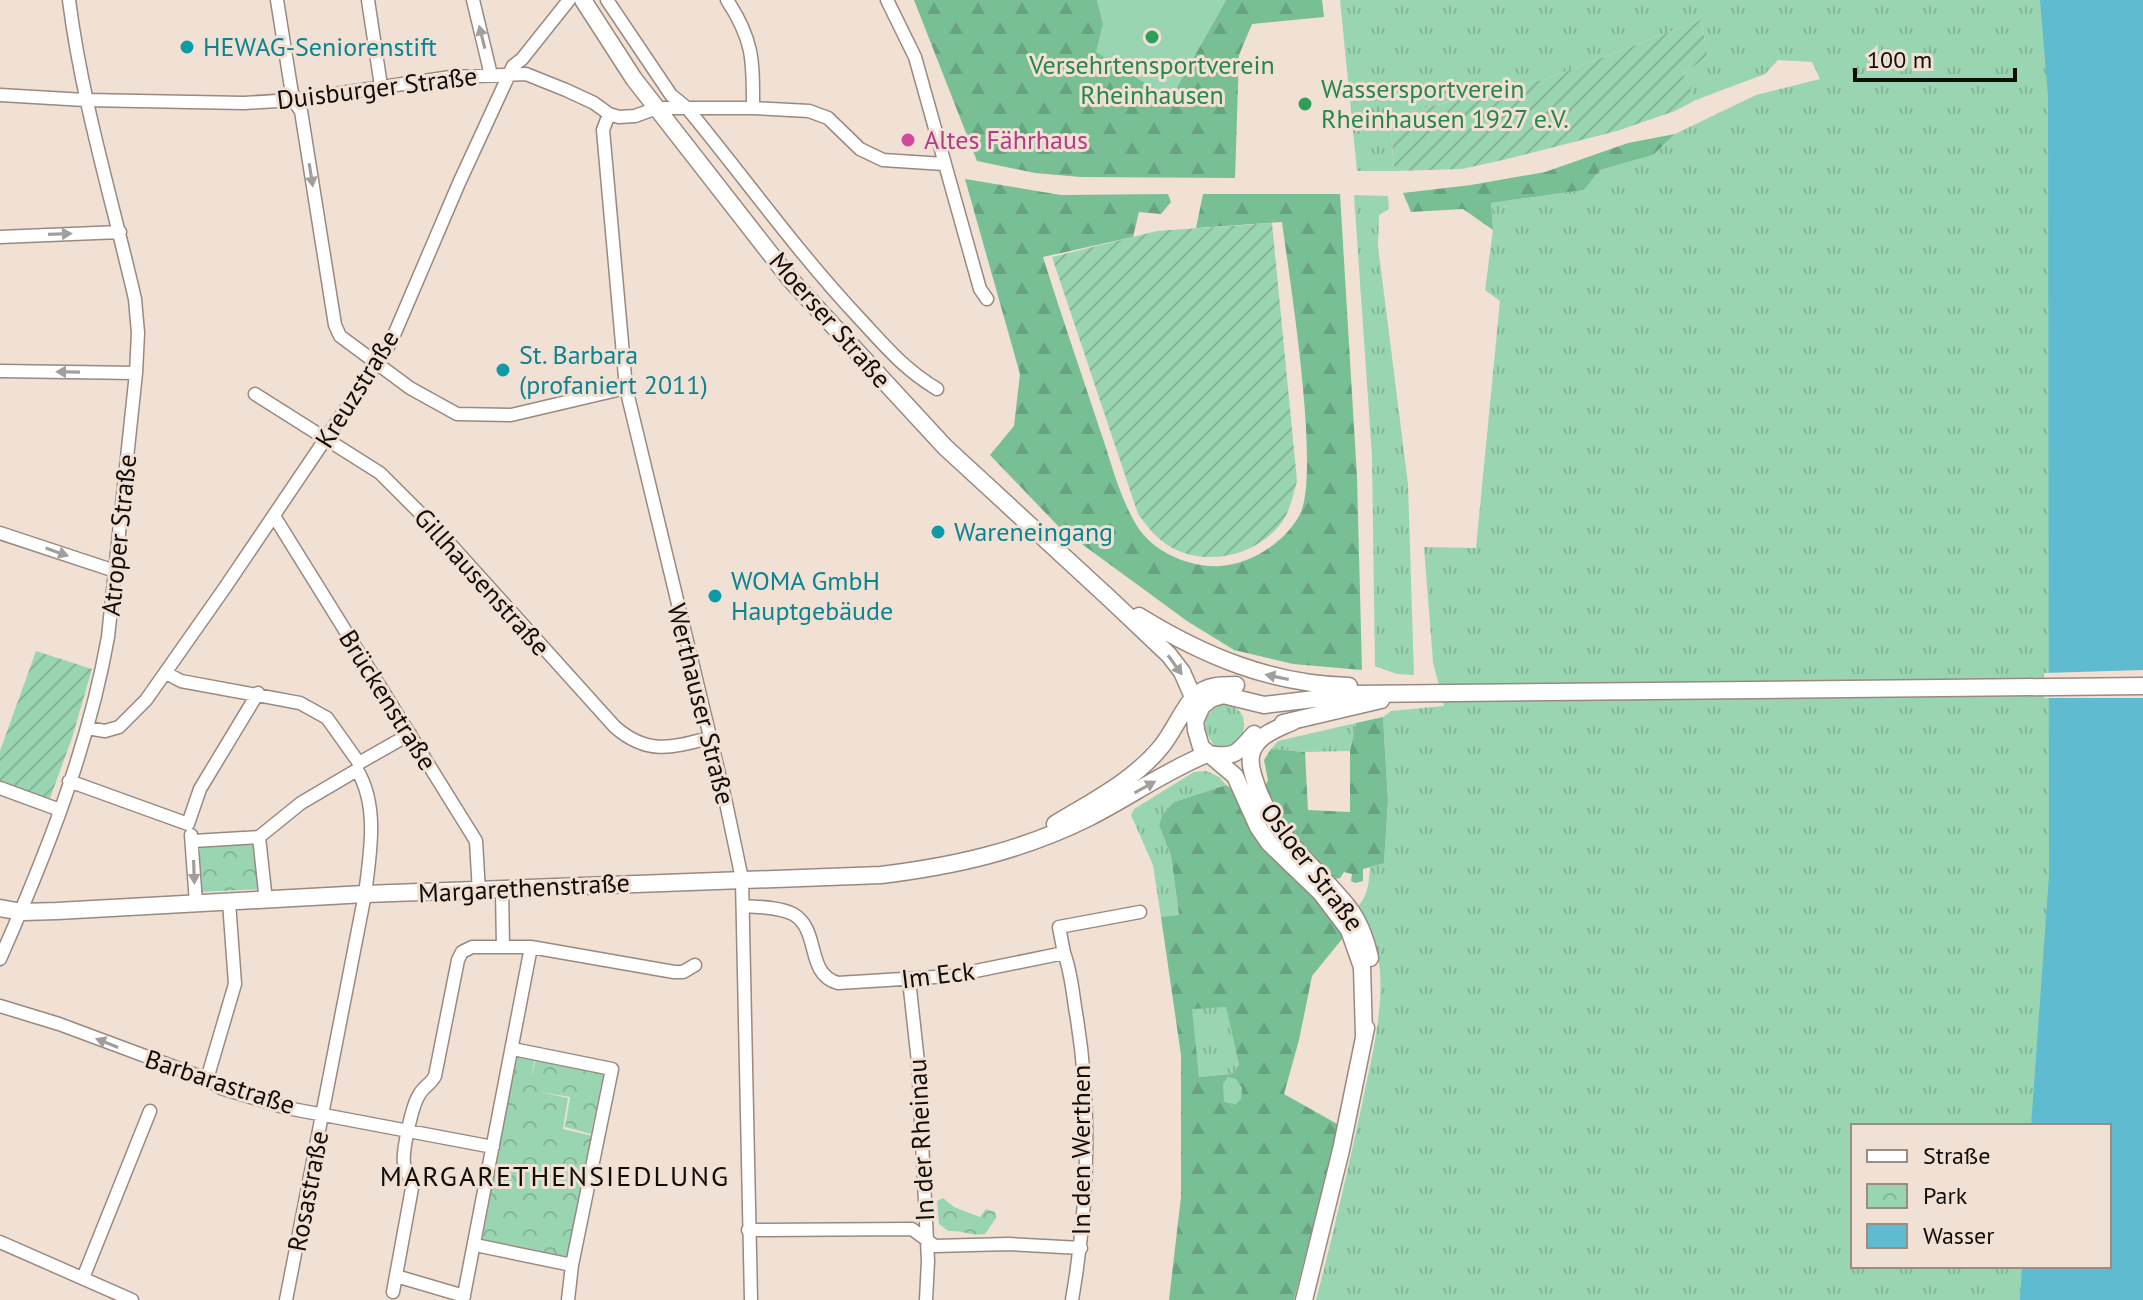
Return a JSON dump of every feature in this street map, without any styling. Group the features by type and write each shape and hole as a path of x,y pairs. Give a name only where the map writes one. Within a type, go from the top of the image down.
{"main road":[{"name":"Moerser Straße","path":"586,3 634,79 790,279 956,458 1169,655 1182,672 1193,697"},
{"name":"Moerser Straße","path":"1110,599 1198,650 1242,668 1334,686 1377,687 1410,694"},
{"path":"1207,754 1198,741 1193,697 1215,685 1237,685 1281,704"},
{"path":"1196,719 1202,706 1223,695 1264,705 1343,694 2143,686"},
{"path":"1294,721 1410,694"},
{"name":"Margarethenstraße","path":"0,908 22,912 365,894 881,875 928,869 996,855 1023,843 1119,786 1171,735 1193,697"},
{"name":"Margarethenstraße","path":"1023,843 1055,834 1207,754 1235,755 1252,736 1266,727 1294,721"},
{"name":"Osloer Straße","path":"1294,721 1264,736 1256,744 1249,764 1265,808 1276,827 1350,909 1365,937 1374,980 1341,1150 1304,1300"},
{"name":"Osloer Straße","path":"1207,754 1235,776 1258,827 1269,843 1321,893 1349,930 1362,967 1364,1035"}],"street":[{"name":"Atroper Straße","path":"0,959 22,912 87,728 108,637 136,373 138,333 135,299 85,100 76,59 69,0"},
{"path":"277,0 293,100 301,111 335,325 340,336 410,388 457,414 511,415 626,388"},
{"path":"368,0 381,86"},
{"path":"473,0 491,75"},
{"name":"Kreuzstraße","path":"87,728 105,731 119,727 134,714 166,673 376,364 396,331 513,66 569,0"},
{"path":"607,0 671,95 687,108 840,298 911,374 937,389"},
{"path":"727,0 748,35 753,58 753,108"},
{"path":"887,0 915,57 980,289 987,299"},
{"name":"Duisburger Straße","path":"0,95 244,103 293,100 381,86 511,73 526,74 566,90 609,114"},
{"path":"609,114 635,116 657,108 809,111 828,118 860,149 883,160 944,164"},
{"name":"Werthauser Straße","path":"609,114 603,130 626,388 742,879 751,1300"},
{"path":"0,237 120,232"},
{"path":"0,371 136,373"},
{"name":"Gillhausenstraße","path":"255,394 380,473 442,535 541,647 629,739 644,746 673,747 709,738"},
{"name":"Brückenstraße","path":"274,516 476,841 479,892"},
{"path":"0,533 115,571"},
{"name":"Rosastraße","path":"166,673 181,681 300,703 327,718 358,766 367,792 370,851 365,894 286,1300"},
{"path":"196,903 193,841 188,824 200,789 258,693"},
{"path":"193,841 259,837 301,803 410,734"},
{"path":"69,781 188,824"},
{"path":"0,788 60,810"},
{"path":"259,837 266,901"},
{"path":"502,890 503,947"},
{"path":"207,1079 235,984 229,902"},
{"name":"Im Eck","path":"744,906 780,910 793,914 805,923 819,970 827,980 838,983 951,976 1064,953"},
{"path":"1064,953 1059,927 1140,912"},
{"path":"393,1292 412,1188 412,1179 404,1166 409,1130 420,1092 431,1084 435,1076 462,952 472,947 531,947 674,972 683,972 695,965"},
{"path":"396,1276 463,1298 531,947"},
{"name":"In den Werthen","path":"1064,953 1086,1091 1085,1199 1072,1300"},
{"name":"In der Rheinau","path":"909,980 918,1062 928,1261 926,1300"},
{"name":"Barbarastraße","path":"0,1006 59,1024 207,1079 221,1088 287,1108 493,1147"},
{"path":"513,1049 612,1069 572,1265 568,1300"},
{"path":"83,1278 150,1111"},
{"path":"748,1230 912,1229 935,1246 1008,1244 1081,1248"},
{"path":"0,1242 126,1299"},
{"path":"475,1245 572,1265"}],"green space":[{"path":"914,0 1097,0 1103,23 1170,99 1226,0 1322,0 1324,17 1252,24 1239,55 1235,178 1080,177 1035,173 977,161"},
{"name":"Versehrtensportverein Rheinhausen","path":"1097,0 1226,0 1170,99 1096,52 1103,23"},
{"path":"1340,0 2051,0 2059,853 2041,1124 1851,1124 1851,1268 2032,1268 2029,1300 1316,1300 1378,1021 1379,962 1372,939 1356,909 1367,890 1370,867 1384,862 1388,801 1383,717 1391,711 1444,706 1433,662 1424,547 1476,548 1500,301 1485,290 1493,230 1491,203 1584,190 1600,170 1653,155 1675,134 1756,95 1820,79 1812,62 1778,60 1765,74 1696,100 1683,73 1708,57 1701,20 1546,79 1390,116 1394,171 1357,171"},
{"path":"1701,20 1708,57 1683,73 1696,100 1675,111 1617,131 1462,169 1394,171 1390,116 1546,79"},
{"path":"1675,134 1653,155 1600,170 1584,190 1491,203 1493,230 1463,209 1411,212 1403,193 1545,172 1628,143"},
{"path":"965,179 1061,195 1168,194 1171,202 1161,214 1139,212 1133,237 1043,257 1116,479 1131,515 1144,535 1162,551 1208,566 1243,561 1266,550 1285,535 1299,516 1305,494 1307,461 1302,375 1282,222 1196,228 1203,194 1340,194 1357,477 1362,670 1293,664 1234,650 1187,621 1060,528 990,455 1014,426 1020,374"},
{"path":"1354,195 1388,196 1389,209 1379,215 1378,246 1408,484 1414,675 1397,674 1375,666 1372,456"},
{"path":"1272,223 1297,481 1285,518 1259,543 1230,555 1214,557 1183,553 1160,539 1138,514 1052,257 1157,231"},
{"path":"36,651 92,669 49,801 0,782 0,751"},
{"path":"1224,704 1239,710 1244,722 1242,736 1234,749 1215,747 1205,731 1209,714"},
{"path":"1383,717 1388,801 1384,863 1363,869 1363,881 1355,883 1351,881 1352,874 1344,872 1340,878 1329,880 1314,866 1262,793 1268,780 1264,760 1271,749 1305,752 1308,810 1350,812 1350,751 1356,723"},
{"path":"1356,723 1350,751 1271,749 1278,741"},
{"path":"1207,771 1226,785 1174,802 1162,815 1159,825 1171,856 1179,916 1161,917 1153,865 1131,815 1134,809 1194,772"},
{"path":"1226,785 1239,794 1347,933 1312,976 1284,1094 1339,1125 1294,1300 1169,1300 1181,1197 1181,1055 1161,917 1179,915 1171,856 1159,825 1162,815 1174,802","holes":["1226,1007 1239,1065 1232,1074 1199,1077 1192,1009"]},
{"path":"255,841 260,889 200,892 200,845"},
{"path":"1226,1006 1239,1065 1232,1074 1199,1077 1191,1008"},
{"path":"517,1053 535,1057 531,1079 536,1058 604,1071 591,1134 565,1127 570,1097 540,1092 568,1098 563,1129 593,1136 569,1260 482,1241"},
{"path":"1228,1077 1236,1079 1242,1088 1241,1099 1233,1107 1224,1101 1223,1084"},
{"path":"943,1198 954,1207 980,1217 986,1209 995,1212 996,1218 985,1234 948,1231 939,1224 937,1201"}],"water":[{"path":"2040,0 2143,0 2143,1300 2020,1300 2022,1268 2111,1268 2111,1124 2031,1124 2049,875 2048,97"}],"pier":[{"path":"2143,670 2143,698 2044,698 2044,673"}],"place":[{"name":"Versehrtensportverein Rheinhausen","path":"1152,37"},
{"name":"HEWAG-Seniorenstift","path":"187,47"},
{"name":"Wassersportverein Rheinhausen 1927 e.V.","path":"1305,104"},
{"name":"Altes Fährhaus","path":"908,140"},
{"name":"St. Barbara (profaniert 2011)","path":"503,370"},
{"name":"Wareneingang","path":"938,532"},
{"name":"WOMA GmbH Hauptgebäude","path":"715,596"}],"district":[{"name":"MARGARETHENSIEDLUNG","path":"555,1176"}]}
